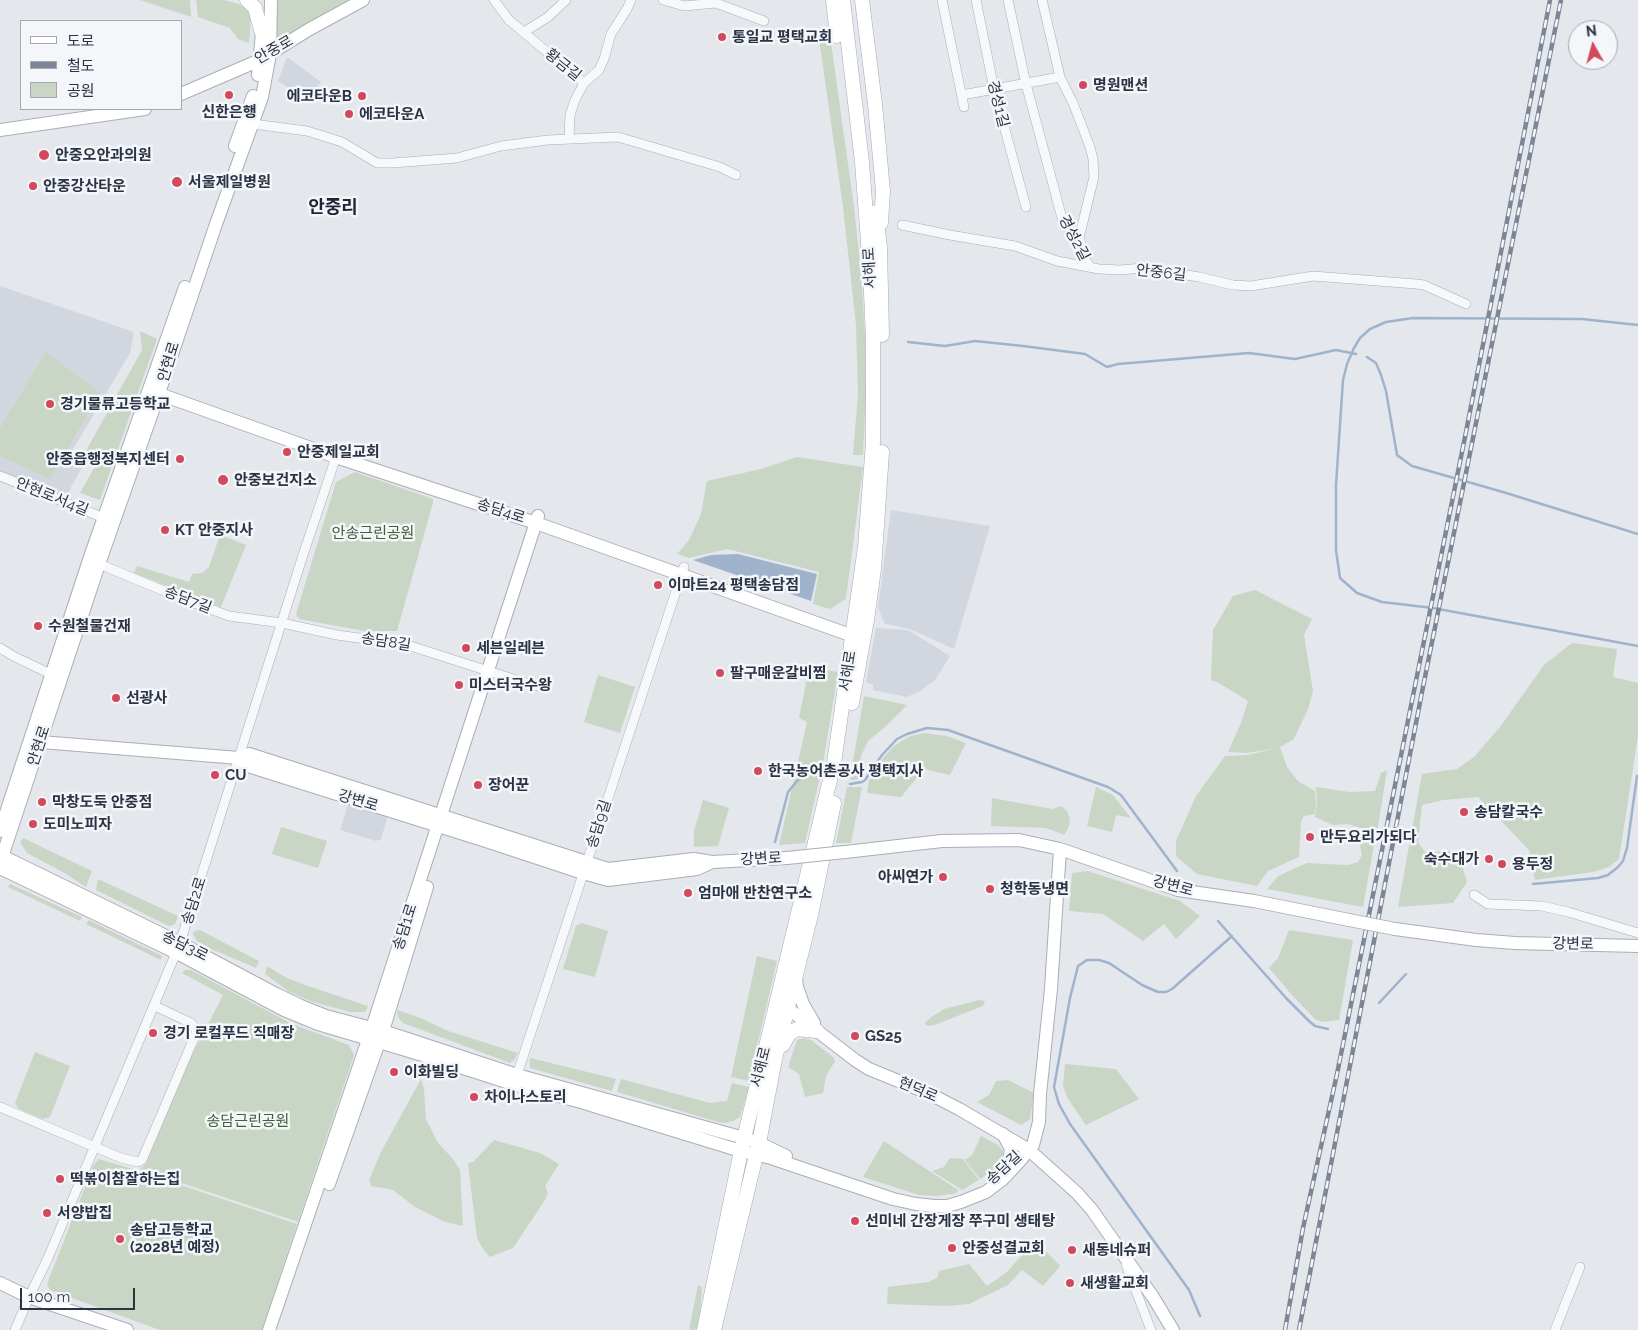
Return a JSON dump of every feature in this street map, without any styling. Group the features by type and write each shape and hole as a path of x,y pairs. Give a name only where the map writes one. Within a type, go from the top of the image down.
{"main road":[{"path":"247,0 255,8 262,33"},
{"name":"안현로","path":"0,832 56,676 254,95 265,57 262,33 264,0"},
{"name":"안현로","path":"155,388 262,97 271,0"},
{"name":"안중로","path":"182,94 265,57 308,30 363,0"},
{"path":"833,0 854,170 870,269"},
{"name":"서해로","path":"704,1330 742,1144 784,1001 796,976 811,915 841,765 867,620 874,569 882,438 880,248 850,30 843,0"},
{"name":"서해로","path":"714,1330 758,1149 784,1001 834,762 865,547 873,442 873,339 870,269 850,30 852,0"},
{"path":"862,0 875,104 882,191 880,248"},
{"path":"0,130 138,110"},
{"name":"송담4로","path":"155,388 682,570 854,632"},
{"name":"송담4로","path":"155,388 336,457 541,521"},
{"path":"325,448 336,457"},
{"name":"안현로","path":"1,860 41,742 56,676 99,564 109,520"},
{"name":"송담1로","path":"278,1330 376,1035 541,521"},
{"name":"강변로","path":"41,742 239,758 249,754 443,822 486,841 585,868 608,880 697,869 712,862 787,858 973,840 1019,840 1060,849 1178,890 1254,901 1395,928 1476,940 1514,943 1638,946"},
{"path":"376,1035 517,1075 758,1149 771,1158 893,1199 916,1204 947,1206 986,1192 1002,1179 1029,1146 1039,1122 1040,1094 1051,989 1060,849"},
{"name":"송담3로","path":"1,860 179,948 284,1010 318,1024 376,1035"},
{"path":"775,1059 786,1038 793,1031 816,1027 802,1004 796,976"},
{"name":"현덕로","path":"784,1001 855,1060 877,1073 928,1093 1029,1146"},
{"name":"현덕로","path":"816,1027 873,1063 931,1091 1029,1146 1092,1210 1173,1330"},
{"path":"376,1035 516,1085 742,1144"},
{"name":"송담1로","path":"270,1330 376,1035"},
{"path":"1003,1134 1011,1149 1006,1169"},
{"name":"송담길","path":"758,1149 773,1151 916,1202 936,1204 948,1202 976,1192 1006,1169 1029,1146"},
{"path":"0,1283 27,1301 99,1330"},
{"path":"0,1293 127,1330"}],"street":[{"name":"황금길","path":"494,0 509,20 584,83 599,70 611,34 631,0"},
{"path":"524,32 548,17 566,0"},
{"path":"663,0 684,6 716,3 764,21"},
{"path":"942,0 964,107"},
{"name":"경성1길","path":"976,0 994,89 1026,208"},
{"name":"경성2길","path":"1008,0 1026,84 1062,218 1089,266"},
{"name":"경성2길","path":"1042,0 1060,77 1073,103 1093,159 1094,177 1079,238 1089,266"},
{"path":"962,95 1060,77"},
{"path":"569,138 570,115 584,83"},
{"path":"253,124 307,131 342,142 377,163 456,158 501,146 569,138 618,137 720,166 736,174"},
{"name":"안중6길","path":"902,225 950,236 1015,246 1057,261 1089,266 1120,270 1143,268 1199,277 1233,285 1250,286 1313,276 1424,285 1466,304"},
{"name":"송담2로","path":"15,1330 48,1258 179,948 336,457"},
{"name":"안현로서4길","path":"0,476 109,520"},
{"name":"송담7길","path":"99,564 229,616 282,623"},
{"name":"송담9길","path":"517,1075 682,570"},
{"name":"송담8길","path":"282,623 337,634 398,642 491,672"},
{"path":"0,648 56,676"},
{"path":"491,672 534,686"},
{"path":"1474,896 1488,904 1542,906 1638,933"},
{"path":"0,1107 94,1148 121,1158 138,1162 142,1160 197,1030 191,1023 155,1006"},
{"path":"1122,1253 1151,1330"},
{"path":"1555,1330 1580,1267"}],"shaded area":[{"path":"287,57 321,82 306,99 278,81"},
{"name":"경기물류고등학교","path":"0,286 134,332 130,353 69,456 84,464 70,491 62,498 0,472"},
{"path":"891,510 990,526 954,649 910,629 885,624 878,608"},
{"path":"876,628 908,630 950,656 935,680 920,691 907,697 873,690 873,685 866,682"},
{"path":"348,805 385,815 387,818 381,839 376,841 340,830"}],"green space":[{"path":"140,0 190,0 191,17"},
{"path":"196,0 224,0 239,4 247,9 251,14 249,43 238,39 230,28 198,17"},
{"path":"274,0 355,0 275,43"},
{"path":"829,28 854,207 861,272 866,394 863,455 853,455 858,393 856,325 843,207 818,31"},
{"path":"140,331 157,339 100,500 80,493 97,463 83,456 142,350"},
{"path":"46,352 100,393 50,479 0,456 0,428"},
{"path":"797,457 863,467 846,599 830,609 813,604 819,572 727,549 689,558 677,554 689,540 701,514 707,481 761,469"},
{"name":"안송근린공원","path":"355,472 433,499 397,631 364,631 299,619 296,614 336,482"},
{"path":"220,535 246,545 221,607 134,573 137,566 189,582 192,574 202,573 209,567"},
{"path":"1255,590 1312,619 1304,635 1313,691 1308,709 1294,739 1280,747 1287,767 1298,781 1315,791 1316,807 1315,814 1304,816 1301,822 1299,857 1268,871 1257,886 1197,874 1176,856 1176,841 1196,796 1225,756 1247,755 1274,749 1246,753 1228,752 1241,723 1248,701 1211,680 1213,630 1233,596"},
{"path":"1572,643 1617,649 1613,677 1638,683 1638,736 1619,859 1609,867 1593,872 1535,880 1529,850 1478,797 1443,800 1422,805 1418,842 1425,852 1458,851 1467,882 1453,903 1398,907 1422,774 1457,769 1474,757 1500,727 1544,665"},
{"path":"809,668 838,672 823,763 805,843 779,845 807,722 799,718"},
{"path":"598,675 635,687 620,733 584,722"},
{"path":"864,696 907,705 868,741 861,756 859,779 853,780 850,779"},
{"path":"925,733 947,736 966,743 950,775 924,769 901,797 867,793 869,781 883,758 894,746 910,736"},
{"path":"1387,770 1377,833 1348,824 1333,825 1315,817 1317,805 1316,787 1349,792 1375,791 1381,773"},
{"path":"847,787 862,787 851,843 836,843"},
{"path":"1096,787 1113,795 1131,818 1116,815 1112,832 1087,826"},
{"path":"992,798 1052,809 1061,806 1067,811 1069,816 1068,828 1064,835 1046,828 991,826"},
{"path":"703,800 729,808 718,846 694,847 694,831"},
{"path":"281,827 327,841 318,868 272,854"},
{"path":"1365,831 1376,834 1363,907 1267,889 1278,876 1307,863 1348,865 1358,862 1362,855 1360,846"},
{"path":"23,838 92,871 86,887 63,872 27,853 20,842"},
{"path":"1088,871 1180,901 1200,916 1176,939 1164,924 1143,941 1103,914 1069,911 1072,873"},
{"path":"98,879 178,916 175,924 169,926 96,890"},
{"path":"10,884 82,917 80,921 8,887"},
{"path":"89,920 162,956 161,960 86,924"},
{"path":"582,923 608,931 595,977 563,969 576,926"},
{"path":"200,930 259,961 256,968 197,941 193,934 195,931"},
{"path":"1289,930 1353,940 1339,1020 1322,1022 1315,1019 1269,968 1278,958"},
{"path":"757,956 777,961 749,1081 731,1077"},
{"path":"267,966 285,977 302,984 368,1006 365,1012 350,1012 310,1001 288,991 265,974"},
{"name":"송담근린공원","path":"185,970 191,970 292,1024 349,1045 354,1055 298,1222 140,1169 146,1164 184,1071 223,995 182,973"},
{"path":"979,1000 985,1001 983,1006 937,1024 930,1026 925,1023 944,1009"},
{"path":"397,1010 421,1018 448,1031 518,1053 510,1063 403,1023 398,1017"},
{"path":"804,1038 811,1040 833,1057 835,1061 826,1076 823,1093 805,1097 799,1074 788,1067 797,1040"},
{"path":"35,1052 70,1066 50,1117 42,1119 19,1109 15,1103"},
{"path":"530,1058 616,1079 612,1091 530,1068"},
{"path":"1065,1064 1116,1069 1139,1099 1086,1125 1068,1099 1063,1086"},
{"path":"421,1079 424,1089 426,1119 438,1143 453,1159 460,1170 463,1226 445,1222 415,1207 393,1190 371,1186 369,1180 381,1152"},
{"path":"621,1079 710,1103 727,1101 732,1083 749,1087 740,1117 726,1123 617,1092"},
{"path":"1008,1080 1034,1093 1030,1119 1021,1125 977,1102 989,1095 996,1081"},
{"path":"981,1136 998,1145 1003,1151 1003,1157 995,1169 980,1179 965,1160 972,1155"},
{"path":"494,1140 540,1153 559,1164 545,1186 548,1193 545,1200 513,1248 490,1257 477,1238 468,1163 473,1162"},
{"path":"884,1141 958,1190 957,1193 938,1196 919,1195 863,1177"},
{"path":"950,1158 963,1159 979,1180 962,1190 932,1171 944,1167"},
{"path":"99,1159 297,1224 262,1330 160,1330 50,1290 47,1284 93,1166"},
{"path":"1038,1243 1060,1266 1043,1286 1022,1270 1008,1285 969,1304 947,1306 887,1304 888,1287 928,1282 937,1278 939,1271 969,1264 987,1286 1007,1272 1031,1245"},
{"path":"698,1285 702,1287 699,1329 689,1330"}],"water":[{"path":"738,554 817,574 811,601 693,560 711,555"}],"waterway":[{"path":"1638,325 1582,319 1413,318 1386,322 1370,329 1360,338 1354,348 1343,380 1336,485 1336,550 1340,578 1357,593 1382,602 1433,608 1638,646"},
{"path":"908,342 945,346 975,341 1023,346 1085,354 1107,367 1118,364 1249,353 1295,359 1336,350 1356,354"},
{"path":"1367,357 1376,363 1386,391 1397,455 1412,466 1638,534"},
{"path":"850,784 865,780 882,755 897,739 927,728 948,730 1108,787 1121,795 1177,871"},
{"path":"775,842 788,792 797,781 807,775"},
{"path":"1533,884 1598,878 1608,875 1618,867 1623,861 1627,848 1637,776"},
{"path":"1218,921 1286,998 1309,1021 1315,1026 1328,1029"},
{"path":"1200,1316 1189,1290 1070,1124 1059,1104 1054,1087 1070,998 1078,966 1087,960 1099,960 1109,963 1142,985 1158,992 1166,992 1172,989 1232,936"},
{"path":"1379,1003 1406,974"}],"railway":[{"path":"1285,1330 1303,1228 1337,1074 1466,432 1550,0"},
{"path":"1299,1330 1422,692 1561,0"}],"place":[{"name":"통일교 평택교회","path":"722,37"},
{"name":"명원맨션","path":"1083,85"},
{"name":"신한은행","path":"229,95"},
{"name":"에코타운B","path":"362,96"},
{"name":"에코타운A","path":"349,114"},
{"name":"안중오안과의원","path":"44,155"},
{"name":"서울제일병원","path":"177,182"},
{"name":"안중강산타운","path":"33,186"},
{"name":"경기물류고등학교","path":"50,404"},
{"name":"안중제일교회","path":"287,452"},
{"name":"안중읍행정복지센터","path":"180,459"},
{"name":"안중보건지소","path":"223,480"},
{"name":"KT 안중지사","path":"165,530"},
{"name":"이마트24 평택송담점","path":"658,585"},
{"name":"수원철물건재","path":"38,626"},
{"name":"세븐일레븐","path":"466,648"},
{"name":"팔구매운갈비찜","path":"720,673"},
{"name":"미스터국수왕","path":"459,685"},
{"name":"선광사","path":"116,698"},
{"name":"한국농어촌공사 평택지사","path":"758,771"},
{"name":"CU","path":"215,775"},
{"name":"장어꾼","path":"478,785"},
{"name":"막창도둑 안중점","path":"42,802"},
{"name":"송담칼국수","path":"1464,812"},
{"name":"도미노피자","path":"33,824"},
{"name":"만두요리가되다","path":"1310,837"},
{"name":"숙수대가","path":"1489,859"},
{"name":"용두정","path":"1502,864"},
{"name":"아씨연가","path":"943,877"},
{"name":"청학동냉면","path":"990,889"},
{"name":"엄마애 반찬연구소","path":"688,893"},
{"name":"경기 로컬푸드 직매장","path":"153,1033"},
{"name":"GS25","path":"855,1036"},
{"name":"이화빌딩","path":"394,1072"},
{"name":"차이나스토리","path":"474,1097"},
{"name":"떡볶이참잘하는집","path":"60,1179"},
{"name":"서양밥집","path":"47,1213"},
{"name":"선미네 간장게장 쭈구미 생태탕","path":"855,1221"},
{"name":"송담고등학교 (2028년 예정)","path":"120,1239"},
{"name":"안중성결교회","path":"952,1248"},
{"name":"새동네슈퍼","path":"1072,1250"},
{"name":"새생활교회","path":"1070,1283"}],"district":[{"name":"안중리","path":"333,208"}]}
